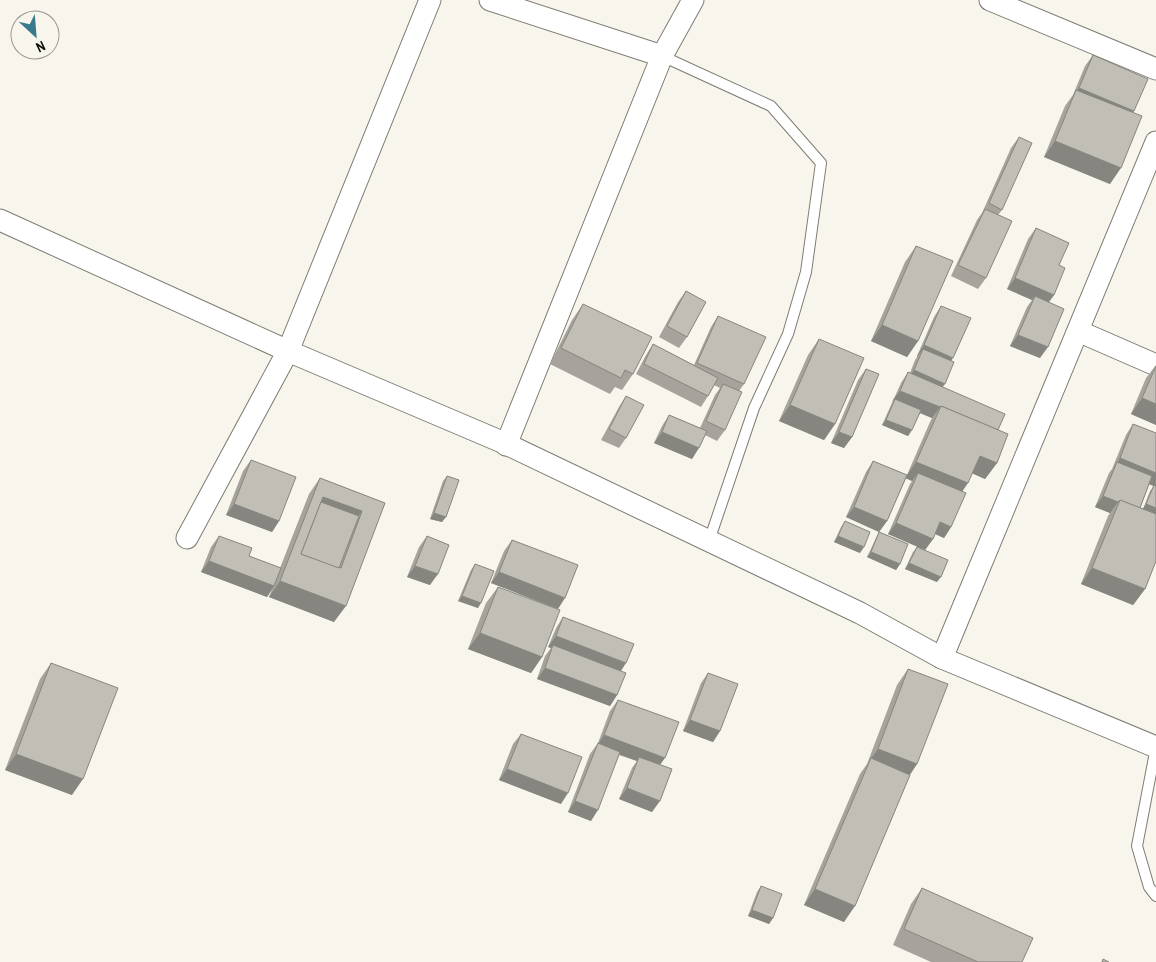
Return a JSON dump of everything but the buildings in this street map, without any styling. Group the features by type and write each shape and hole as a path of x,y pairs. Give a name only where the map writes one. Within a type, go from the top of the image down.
{"street":[{"path":"187,538 288,351 430,0"},
{"path":"490,0 662,56"},
{"path":"506,445 662,56 693,0"},
{"path":"990,0 1156,69"},
{"path":"942,658 1156,142"},
{"path":"0,220 288,351 506,445 860,613 942,658 1156,747"},
{"path":"1078,332 1156,365"}],"lane":[{"path":"662,56 771,106 822,163 806,272 788,334 754,408 709,541"},
{"path":"1156,747 1137,846 1149,887 1156,896"}]}
